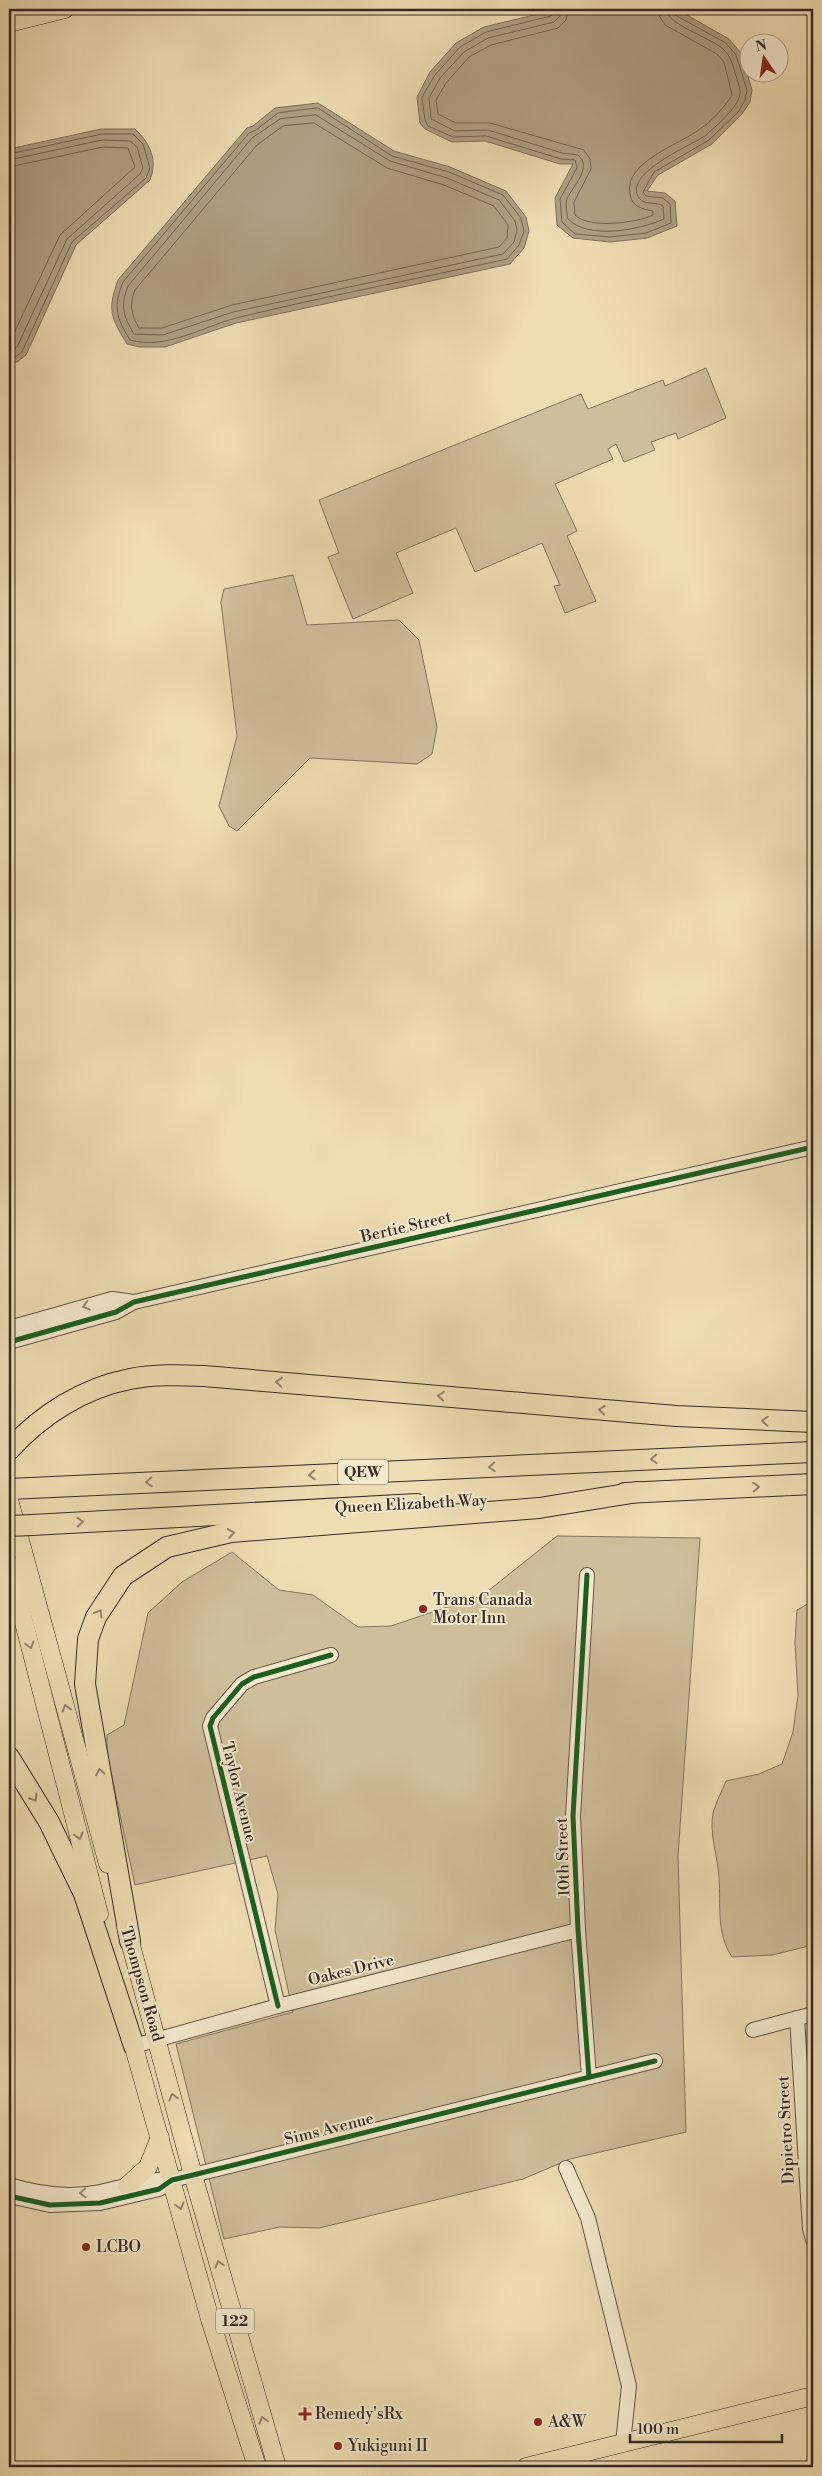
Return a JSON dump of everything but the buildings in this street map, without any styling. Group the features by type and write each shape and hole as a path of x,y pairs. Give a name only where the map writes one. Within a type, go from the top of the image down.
{"highway":[{"path":"9,1450 44,1418 72,1400 131,1378 166,1375 204,1376 676,1416 813,1422"},
{"name":"Queen Elizabeth Way","path":"16,1488 813,1452"},
{"name":"Queen Elizabeth Way","path":"9,1526 813,1484"},
{"path":"130,1940 85,1684 88,1639 96,1617 123,1576 167,1547 231,1532 539,1508 638,1492"},
{"path":"9,1757 49,1822 77,1878 134,2046"}],"main road":[{"path":"9,23 64,9"},
{"name":"Thompson Road","path":"9,1500 158,2040 193,2175 277,2467"},
{"name":"Thompson Road","path":"9,1564 134,2046 210,2319 256,2467"},
{"path":"127,2186 148,2167 160,2137"},
{"path":"210,2319 243,2467"},
{"path":"526,2467 813,2396"}],"street":[{"name":"Bertie Street","path":"9,1342 116,1312 134,1302 813,1147"},
{"name":"Bertie Street","path":"9,1328 112,1299 134,1302"},
{"name":"10th Street","path":"587,1575 573,1816 578,1930 589,2077"},
{"name":"Taylor Avenue","path":"278,2006 210,1726 213,1718 242,1684 254,1677 331,1655"},
{"name":"Oakes Drive","path":"134,2046 278,2006 578,1930"},
{"path":"753,2030 813,2014"},
{"name":"Dipietro Street","path":"797,2018 810,2229 813,2240"},
{"name":"Sims Avenue","path":"9,2185 38,2193 63,2195 98,2193 158,2179 172,2180 655,2061"},
{"path":"566,2168 588,2218 629,2386 623,2443"},
{"name":"Sims Avenue","path":"9,2196 50,2205 100,2203 159,2189 172,2180"}],"shaded area":[{"path":"706,368 726,418 678,439 676,433 651,442 655,450 624,462 616,444 608,449 613,459 555,484 577,531 567,536 596,601 565,613 554,586 560,585 542,543 475,572 456,528 396,553 413,593 353,619 328,557 339,553 319,500 581,394 588,409 663,380 665,386"},
{"path":"293,575 307,625 399,620 419,640 437,727 432,754 417,764 310,758 237,831 229,826 219,806 237,736 221,602 224,589"},
{"path":"557,1536 700,1538 678,1856 686,2132 570,2159 523,2179 319,2228 280,2227 224,2239 176,2044 293,2012 275,1930 278,1894 267,1856 135,1885 107,1754 107,1735 124,1725 148,1613 182,1582 232,1552 279,1590 313,1595 358,1627 391,1626 483,1595"},
{"path":"813,1601 813,1945 772,1955 732,1957 721,1929 718,1870 712,1829 713,1813 726,1781 759,1774 782,1764 793,1732 798,1695 795,1643 797,1610"}],"water":[{"path":"559,9 671,9 687,15 729,39 740,52 740,82 750,82 752,90 750,102 742,114 712,144 658,175 647,191 665,193 675,201 677,226 647,238 610,242 573,238 557,225 555,198 573,164 560,164 485,141 452,142 425,129 420,123 417,97 430,72 456,43 484,27"},
{"path":"318,103 394,151 450,167 506,191 526,217 529,231 524,248 510,264 236,323 165,347 140,347 127,344 112,314 113,299 118,280 247,128 253,126 275,108"},
{"path":"101,129 135,129 140,134 145,140 153,159 150,180 76,245 26,355 17,362 9,364 9,149"}],"cycle path":[{"path":"9,1342 116,1312 134,1302 813,1147"},
{"path":"587,1575 573,1816 578,1930 589,2077"},
{"path":"278,2006 210,1726 213,1718 242,1684 254,1677 331,1655"},
{"path":"9,2196 50,2205 100,2203 159,2189 172,2180 655,2061"}],"place":[{"name":"Trans Canada Motor Inn","path":"423,1609"},
{"name":"LCBO","path":"86,2247"},
{"name":"Remedy'sRx","path":"305,2414"},
{"name":"A&W","path":"538,2422"},
{"name":"Yukiguni II","path":"338,2446"}]}
